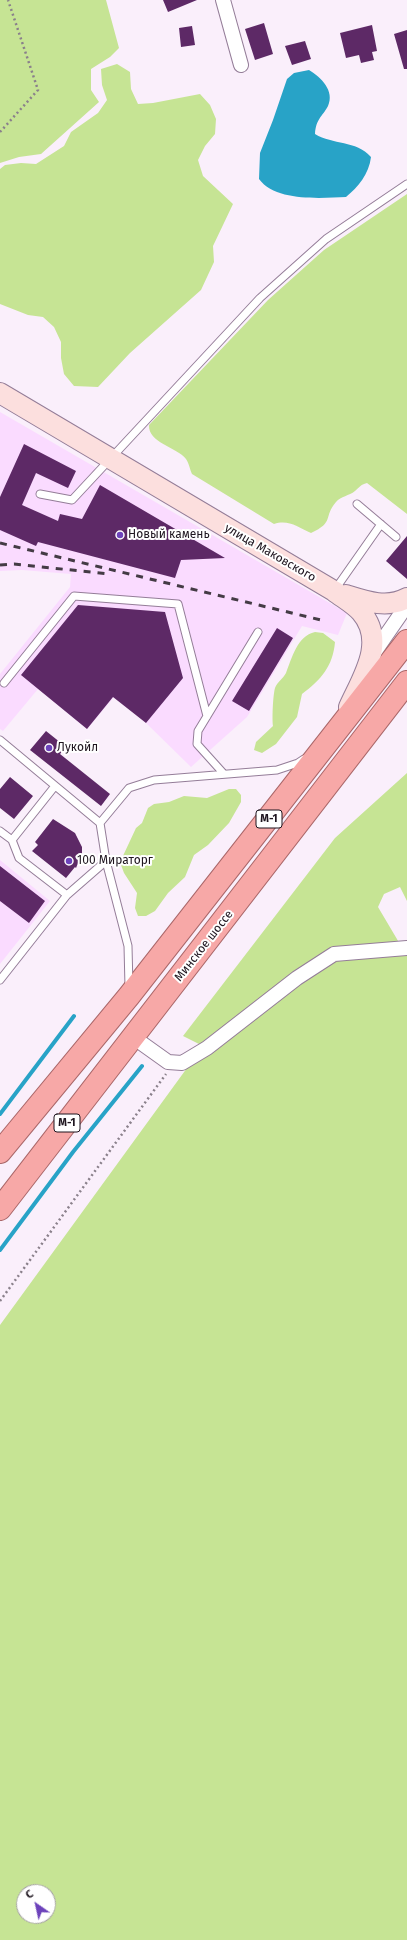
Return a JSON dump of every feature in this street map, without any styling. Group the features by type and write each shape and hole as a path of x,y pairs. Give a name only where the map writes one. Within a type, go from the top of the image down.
{"highway":[{"name":"М-1","path":"0,1152 129,996 407,641"},
{"name":"Минское шоссе","path":"0,1209 407,682"}],"main road":[{"name":"улица Маковского","path":"0,393 334,591 361,612 370,625 373,640 371,657 334,736"},
{"path":"334,591 369,602 387,604 401,602 407,598"}],"street":[{"path":"222,0 240,65"},
{"path":"371,657 407,605"},
{"path":"133,1037 168,1062 182,1063 207,1048 297,978 334,954 407,948"}],"lane":[{"path":"40,494 72,500 260,298 326,239 407,184"},
{"path":"357,504 396,537"},
{"path":"334,591 381,524"},
{"path":"4,683 74,596 178,604 208,716"},
{"path":"224,774 197,744 198,731 258,632"},
{"path":"100,823 129,788 154,780 277,770 298,763 334,736"},
{"path":"0,740 100,823 106,861 128,946 129,996"},
{"path":"12,840 55,786"},
{"path":"0,831 12,840 19,858 66,895"},
{"path":"0,980 66,895 106,861"}],"path":[{"path":"0,132 38,90 8,0"},
{"path":"0,1301 175,1062"}],"shaded area":[{"path":"0,412 347,613 338,635 302,626 247,717 191,767 146,723 114,697 87,729 38,689 3,731 0,729 0,674 70,587 71,574 22,570 0,571"},
{"path":"0,860 50,901 0,964"}],"green space":[{"path":"0,0 106,0 119,48 110,57 91,69 91,90 99,102 41,154 19,157 0,163"},
{"path":"117,64 130,72 131,89 138,104 153,103 200,94 210,105 216,119 215,134 205,146 198,160 203,176 233,204 213,246 214,262 201,290 130,353 98,387 74,386 64,374 61,358 61,342 54,327 43,317 28,315 0,304 0,169 5,165 21,163 36,164 64,146 71,132 98,113 107,100 102,85 101,69"},
{"path":"407,194 407,514 367,483 361,485 353,493 338,500 332,507 328,519 323,526 311,533 297,526 284,522 274,524 192,474 186,459 176,451 158,441 150,431 149,425 268,300 324,250"},
{"path":"315,632 323,633 335,642 334,651 329,665 320,678 302,694 297,717 276,744 262,753 254,750 256,742 273,726 273,701 276,686 286,673 299,643 309,634"},
{"path":"407,773 407,901 400,887 384,894 378,907 407,956 407,1940 0,1940 0,1325 203,1046 183,1036 335,838"},
{"path":"229,789 236,789 241,795 241,802 229,823 208,845 194,855 185,877 168,893 155,911 146,916 138,916 135,908 137,893 124,873 121,865 122,858 136,828 142,823 148,808 154,804 169,802 184,796 207,798"}],"water":[{"path":"309,70 318,76 326,85 330,95 328,106 318,121 315,134 329,140 351,145 365,152 371,157 368,169 362,180 346,197 312,198 287,195 276,192 259,179 260,153 287,79 294,73"}],"building":[{"path":"163,0 197,0 168,12"},
{"path":"264,23 273,54 255,60 245,29"},
{"path":"372,25 377,51 372,52 374,60 361,63 359,55 346,58 340,33"},
{"path":"192,26 195,45 181,47 179,28"},
{"path":"407,30 407,69 404,69 394,34"},
{"path":"305,41 311,59 292,65 285,46"},
{"name":"Новый камень","path":"24,444 76,471 68,488 36,473 22,505 58,521 60,514 82,519 100,485 225,558 181,560 175,578 38,542 36,546 0,530 0,497"},
{"path":"407,536 407,579 386,561"},
{"path":"78,605 165,612 183,678 146,723 113,697 87,729 21,675"},
{"path":"277,628 293,638 249,711 232,701"},
{"path":"46,731 66,747 60,754 110,794 101,806 30,750"},
{"path":"10,777 33,796 14,819 0,808 0,789"},
{"path":"53,819 75,833 82,847 82,853 76,868 75,867 66,878 32,851 38,845 35,842"},
{"path":"0,866 45,901 29,923 0,901"}],"waterway":[{"path":"0,1114 74,1016"},
{"path":"0,1250 73,1152 142,1066"}],"railway":[{"path":"0,543 321,620"},
{"path":"0,565 14,564 109,574"}],"place":[{"name":"Новый камень","path":"120,535"},
{"name":"Лукойл","path":"49,748"},
{"name":"100 Мираторг","path":"69,861"}]}
